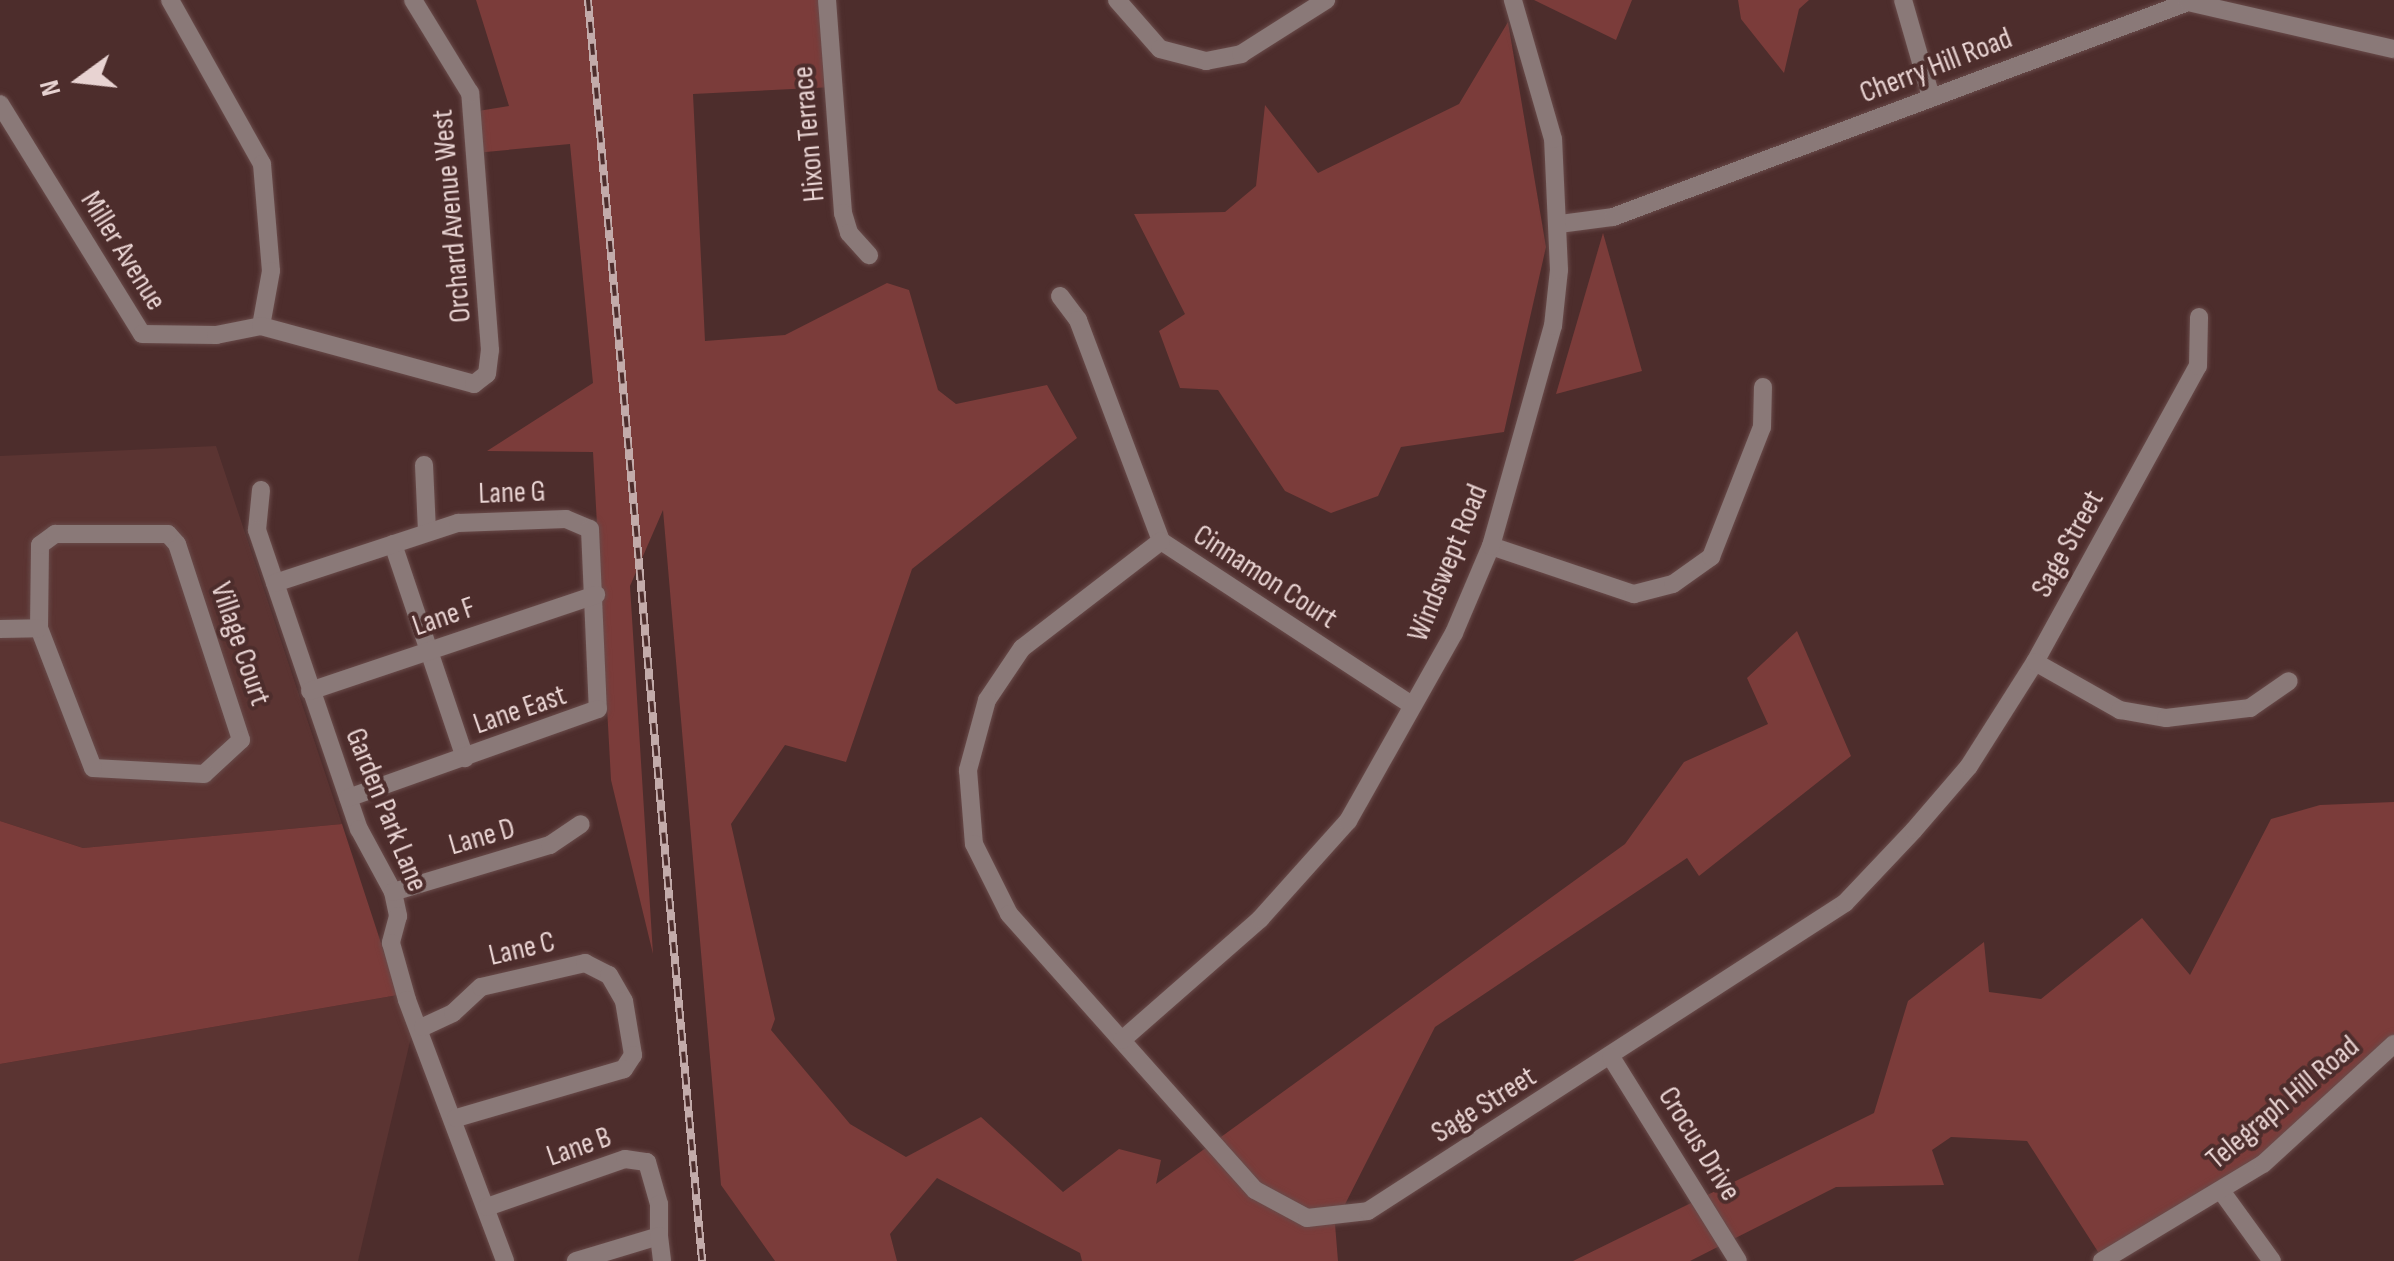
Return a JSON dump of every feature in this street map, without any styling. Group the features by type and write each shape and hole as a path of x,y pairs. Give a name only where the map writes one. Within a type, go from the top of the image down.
{"street":[{"path":"170,0 262,164 271,272 261,326"},
{"name":"Orchard Avenue West","path":"413,0 470,93 490,350 483,382"},
{"name":"Hixon Terrace","path":"827,0 843,213 849,232 869,255"},
{"path":"1118,0 1160,49 1206,61 1241,54 1326,0"},
{"name":"Windswept Road","path":"1122,1040 1260,919 1348,821 1454,633 1491,546 1553,326 1560,224 1546,102 1513,0"},
{"path":"1903,0 1931,97"},
{"name":"Cherry Hill Road","path":"1560,224 1613,217 2188,1 2394,49"},
{"name":"Miller Avenue","path":"0,104 138,331 216,335 261,326 450,381 483,382"},
{"name":"Cinnamon Court","path":"1060,296 1078,320 1161,541 1412,705"},
{"name":"Sage Street","path":"1161,541 1022,648 986,700 968,770 974,844 1009,914 1256,1190 1307,1218 1368,1211 1845,903 1970,766 2035,662 2198,366 2198,316"},
{"path":"1491,546 1634,594 1673,584 1710,558 1762,426 1763,386"},
{"path":"424,465 427,532"},
{"name":"Garden Park Lane","path":"260,490 257,530 348,798 393,892 393,951 505,1261"},
{"name":"Lane G","path":"275,583 470,521 582,520 590,529 596,595"},
{"name":"Village Court","path":"168,534 177,544 241,740 204,774 92,768 39,628 40,545 47,536 168,534"},
{"path":"393,544 465,758"},
{"name":"Lane F","path":"310,690 596,595"},
{"name":"Lane East","path":"348,798 598,709 596,595"},
{"path":"0,629 39,628"},
{"path":"2035,662 2120,710 2166,718 2250,708 2289,681"},
{"name":"Lane D","path":"393,892 550,845 581,824"},
{"name":"Lane C","path":"423,1027 453,1012 481,986 585,963 609,976 624,1002 633,1055 624,1068 456,1118"},
{"name":"Telegraph Hill Road","path":"2102,1261 2222,1192 2391,1055"},
{"name":"Crocus Drive","path":"1612,1056 1735,1255"},
{"name":"Lane B","path":"487,1207 641,1158 653,1173 658,1236"},
{"path":"2222,1192 2272,1261"},
{"path":"576,1261 658,1236 662,1261"}],"shaded area":[{"path":"476,0 833,0 833,87 693,94 705,341 785,335 887,283 909,290 938,390 956,404 1047,385 1077,438 912,569 846,762 785,745 731,824 775,1019 771,1030 850,1124 906,1157 981,1117 1063,1192 1119,1149 1161,1160 1156,1184 1625,844 1684,762 1768,724 1747,678 1797,631 1851,756 1699,876 1687,858 1435,1027 1335,1224 1338,1261 1082,1261 1080,1253 937,1178 890,1234 897,1261 775,1261 721,1185 663,510 630,586 653,954 611,780 593,452 487,451 593,383 570,144 475,153 472,112 509,106"},
{"path":"1534,0 1632,0 1616,40"},
{"path":"1738,0 1809,0 1799,9 1784,73 1741,19"},
{"path":"1508,22 1546,247 1504,432 1401,447 1378,496 1331,513 1285,491 1218,390 1180,388 1159,331 1185,314 1134,214 1225,212 1256,186 1265,105 1318,173 1459,104"},
{"path":"1603,233 1642,371 1556,394"},
{"path":"216,446 342,824 83,848 0,821 0,456"},
{"path":"2394,802 2394,1046 2239,1179 2102,1258 2027,1141 1951,1137 1932,1150 1944,1185 1836,1187 1690,1261 1573,1261 1874,1113 1908,1001 1984,942 1989,992 2041,999 2142,918 2190,975 2271,819 2320,805"},
{"path":"0,821 83,848 342,824 398,995 0,1064"},
{"path":"398,995 412,1033 358,1261 0,1261 0,1064"}],"railway":[{"path":"588,0 702,1261"}]}
